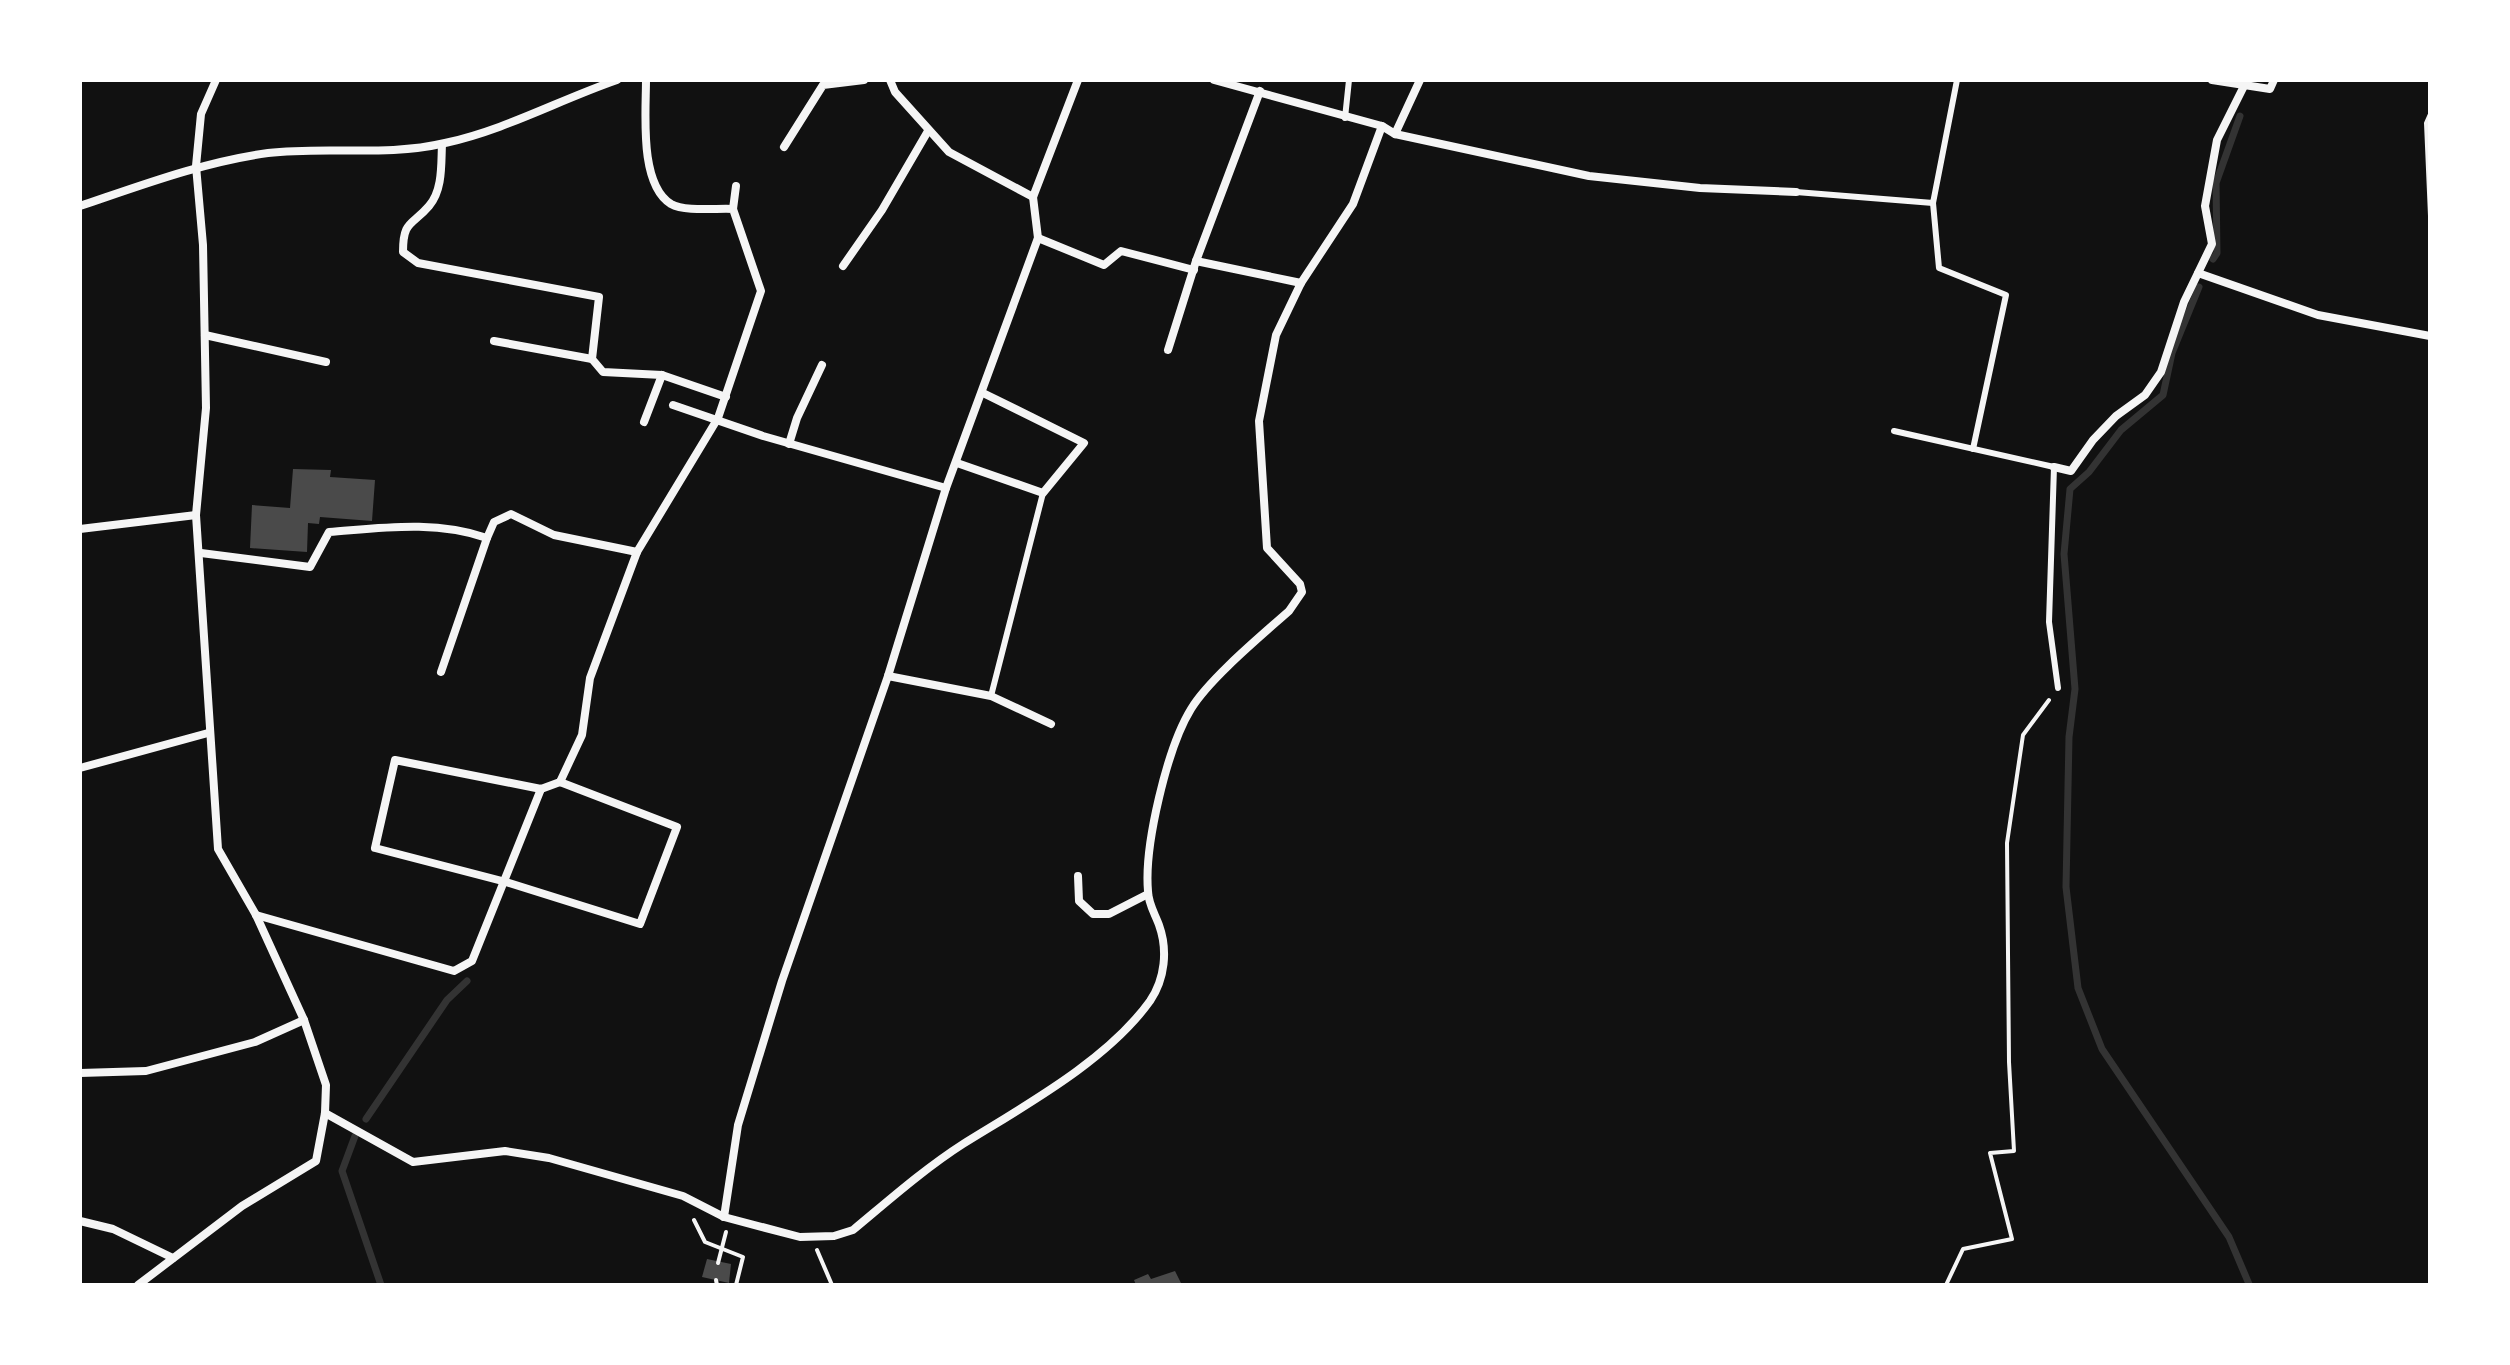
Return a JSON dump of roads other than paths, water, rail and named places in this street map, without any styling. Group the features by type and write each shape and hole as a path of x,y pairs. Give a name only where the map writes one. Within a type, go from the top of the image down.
{"street":[{"path":"138,1285 242,1206 316,1161 325,1113 326,1085 304,1020 256,915 218,849 208,733 201,553 196,515 206,408 196,166 201,114 216,80"},
{"path":"80,206 196,166 270,153 370,152 442,144 547,110 617,80"},
{"path":"646,80 646,157 661,193 673,205 733,209"},
{"path":"784,147 823,85 864,80"},
{"path":"890,80 928,131 949,152 1033,197"},
{"path":"726,1217 738,1125 760,1053 888,676 946,488 1038,238 1033,197 1078,80"},
{"path":"1214,80 1382,126 1395,134 1589,176 1700,188 1796,192"},
{"path":"1395,134 1420,80"},
{"path":"2212,80 2246,82 2270,89 2274,80"},
{"path":"2054,467 2071,471 2108,424 2145,395 2161,372 2184,302 2212,244 2205,206 2217,140 2246,82"},
{"path":"1168,350 1195,266 1260,91"},
{"path":"325,1113 413,1162 505,1151 549,1158 683,1196 726,1217 800,1237 834,1236 853,1230 963,1144 1041,1098 1108,1043 1150,1001 1161,977 1164,959 1161,929 1148,894 1148,874 1164,778 1191,709 1289,611 1302,592 1300,584 1267,548 1259,421 1276,335 1301,283 1353,204 1382,126"},
{"path":"843,266 882,210 928,131"},
{"path":"442,144 439,182 430,205 410,220 403,235 403,252 418,263 599,297 592,359"},
{"path":"560,782 582,735 590,678 637,552 718,418 761,291 733,209 736,186"},
{"path":"1038,238 1104,265 1121,251 1301,283"},
{"path":"2198,273 2318,315 2430,336"},
{"path":"205,335 326,362"},
{"path":"494,341 592,359 603,372 662,375 726,397"},
{"path":"789,444 797,418 822,365"},
{"path":"644,422 662,375"},
{"path":"957,463 1043,493 1084,443 983,393"},
{"path":"673,405 789,444 946,488"},
{"path":"441,672 494,522 511,514 554,535 637,552"},
{"path":"80,529 196,515"},
{"path":"201,553 310,567 329,532 426,526 460,529 487,538"},
{"path":"888,676 991,696 1051,724"},
{"path":"80,768 208,733"},
{"path":"395,760 541,789 560,782 677,827 640,924 506,882 375,848 395,760"},
{"path":"256,915 454,971 472,961 541,789"},
{"path":"1078,876 1079,901 1093,914 1109,914 1148,894"},
{"path":"80,1073 146,1071 255,1042 304,1020"},
{"path":"80,1221 113,1229 173,1258"}],"lane":[{"path":"1345,118 1349,80"},
{"path":"1957,80 1933,203 1934,248 1939,268 2006,295 1973,449"},
{"path":"1796,192 1933,203"},
{"path":"1894,431 2054,467 2049,622 2058,688"},
{"path":"991,696 1043,493"}],"waterway":[{"path":"2213,259 2217,253 2216,183 2240,116"},
{"path":"2199,287 2172,353 2163,395 2121,430 2089,472 2070,489 2064,554 2075,689 2069,737 2066,887 2078,988 2102,1049 2229,1237 2249,1284"},
{"path":"366,1119 447,1000 467,981"},
{"path":"355,1136 342,1171 381,1285"}]}
